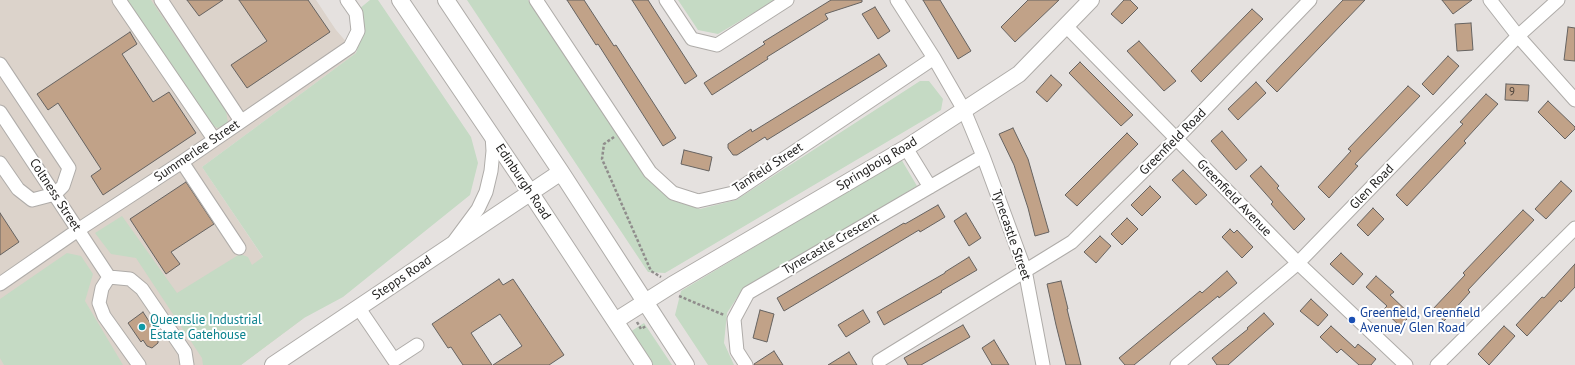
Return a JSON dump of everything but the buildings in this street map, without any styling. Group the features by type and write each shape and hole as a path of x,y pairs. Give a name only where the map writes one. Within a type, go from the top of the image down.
{"main road":[{"name":"Edinburgh Road","path":"400,0 492,135 644,365"},
{"path":"446,0 561,172 686,365"},
{"name":"Springboig Road","path":"615,321 672,285 906,148 1019,74 1090,0"},
{"name":"Stepps Road","path":"274,365 358,307 561,172"}],"street":[{"path":"119,0 214,140"},
{"path":"161,0 241,121"},
{"name":"Summerlee Street","path":"0,284 350,47 358,31 356,13 348,0"},
{"name":"Tanfield Street","path":"536,0 650,172 673,193 698,201 733,192 934,58"},
{"path":"666,0 692,39 718,46 787,0"},
{"name":"Tynecastle Street","path":"897,0 934,58 964,110 983,156 1025,270 1043,365"},
{"name":"Greenfield Road","path":"879,361 1072,242 1176,139 1310,0"},
{"path":"1490,0 1518,36 1575,100"},
{"name":"Glen Road","path":"1177,365 1298,264 1518,36 1558,0"},
{"name":"Greenfield Avenue","path":"1066,26 1298,264 1406,365"},
{"path":"0,64 70,168 63,186 55,194 32,200 18,189 0,162"},
{"name":"Coltness Street","path":"0,112 109,277"},
{"path":"452,245 478,209 486,192 491,172 493,151 492,135"},
{"path":"906,148 930,187"},
{"name":"Tynecastle Crescent","path":"734,319 748,293 983,156"},
{"path":"182,162 239,248"},
{"path":"1438,365 1575,228"},
{"path":"139,365 104,316 99,303 102,288 109,277 130,279 142,290 185,352 187,365"},
{"path":"358,307 394,360 417,345"},
{"path":"734,319 737,351 746,365"}],"path":[{"path":"604,144 602,159 651,271 672,285 670,293 734,319"}],"shaded area":[{"path":"0,0 316,0 336,30 356,53 202,167 304,318 241,365 0,365"}],"green space":[{"path":"127,0 151,0 226,111 228,123 218,128 210,125"},
{"path":"370,0 378,0 471,137 478,163 470,195 343,297 304,318 241,365 203,365 202,358 136,258 111,254 95,233 122,216 177,293 240,254 248,257 252,265 263,257 202,167 356,53 364,27 359,9"},
{"path":"467,0 528,0 645,177 671,200 700,209 736,200 920,81 929,81 943,99 941,110 665,273 648,272"},
{"path":"678,0 775,0 718,34 698,30"},
{"path":"901,159 917,186 740,293 727,313 724,343 734,365 708,365 675,315 681,291"},
{"path":"67,253 81,256 93,274 85,301 123,365 4,365 0,358 0,299"},
{"path":"644,323 672,365 652,365 630,332"}],"place":[{"name":"Greenfield, Greenfield Avenue/ Glen Road","path":"1352,320"},
{"name":"Queenslie Industrial Estate Gatehouse","path":"142,327"}]}
